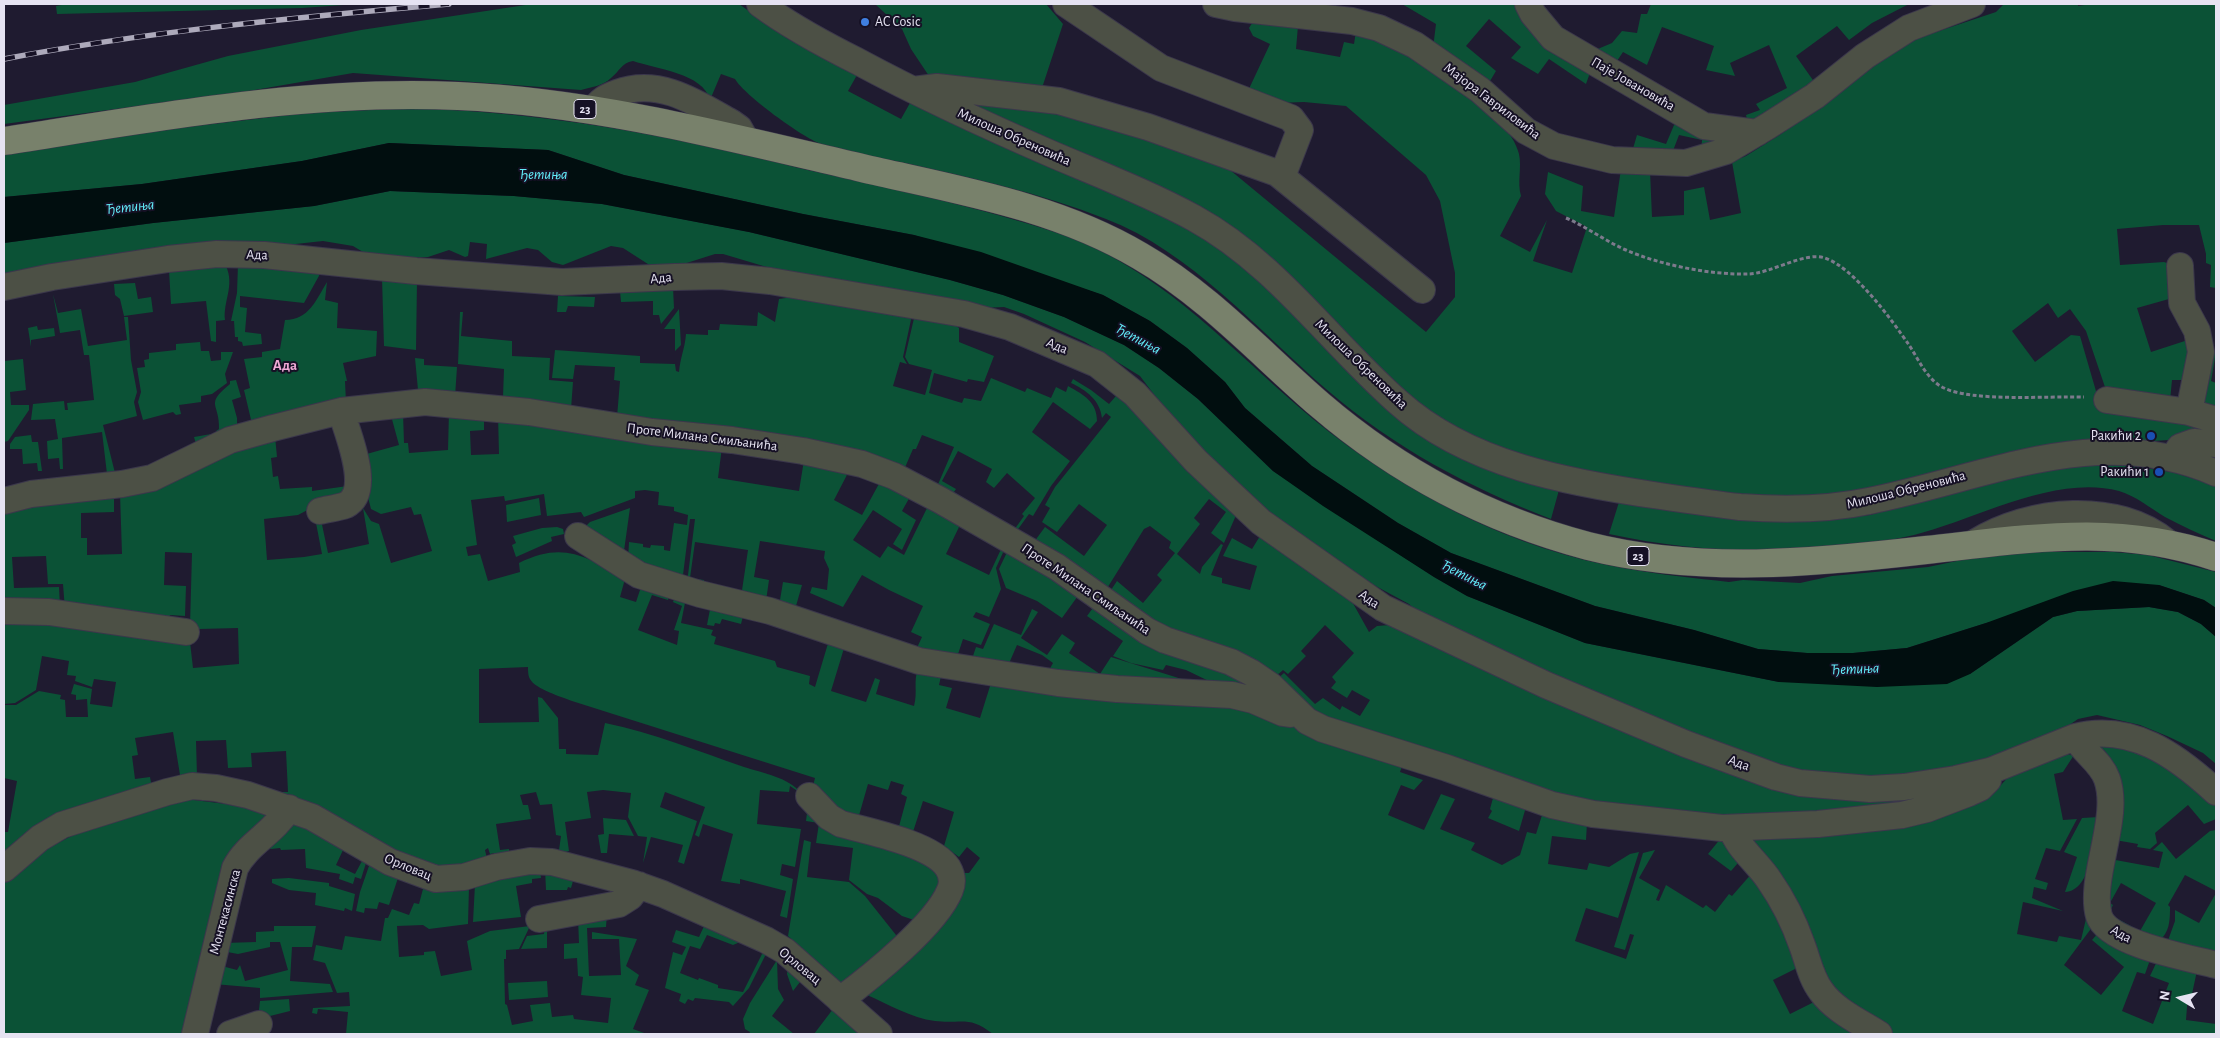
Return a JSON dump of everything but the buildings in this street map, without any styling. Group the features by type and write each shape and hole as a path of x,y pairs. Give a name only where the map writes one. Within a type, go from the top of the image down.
{"main road":[{"name":"23","path":"4,141 232,108 363,97 461,96 594,111 747,142 1021,206 1065,220 1108,237 1148,260 1188,288 1336,418 1396,462 1449,493 1493,514 1552,535 1596,547 1652,558 1751,564 1833,560 2008,540 2063,536 2109,536 2168,544 2216,557"}],"street":[{"name":"Милоша Обреновића","path":"760,4 794,28 912,90 1128,187 1192,217 1216,231 1270,273 1400,404 1457,442 1490,457 1552,477 1606,488 1710,503 1797,509 1868,502 1994,468 2065,454 2126,452 2174,457 2216,473"},
{"path":"1066,4 1162,68 1291,118 1300,130 1285,169 1277,174"},
{"name":"Мајора Гавриловића","path":"1216,4 1235,8 1352,21 1379,28 1415,45 1480,90 1526,131 1554,146 1612,160 1686,163 1726,151 1757,133 1816,96 1865,56 1909,28 1972,4"},
{"name":"Паје Јовановића","path":"1528,4 1533,14 1554,38 1704,126 1757,133"},
{"path":"912,90 936,87 1059,101 1148,127 1277,174 1422,290"},
{"name":"Ада","path":"4,287 52,277 168,259 217,254 264,255 416,271 562,282 675,276 721,276 770,280 964,314 1010,327 1097,364 1135,394 1227,492 1261,522 1368,599 1402,619 1546,686 1678,740 1776,777 1800,783 1870,789 1956,779 1990,771 2075,737 2106,733 2138,739 2168,752 2216,792"},
{"path":"2180,266 2182,302 2197,331 2201,352 2189,412"},
{"path":"2106,400 2189,412 2216,420"},
{"name":"Проте Милана Смиљанића","path":"4,501 31,494 122,484 152,478 230,440 341,411 426,402 483,406 652,432 732,440 813,453 862,464 894,476 940,500 1057,566 1147,631 1165,640 1231,662 1252,673 1271,686 1296,711"},
{"path":"320,511 345,505 352,500 359,486 355,460 341,411"},
{"path":"2174,457 2180,447 2194,442 2216,444"},
{"path":"578,536 639,575 683,589 770,611 919,661 1058,683 1117,689 1232,694 1253,700 1283,713 1290,714 1296,711 1307,721 1344,737 1397,751 1552,805 1593,814 1731,828 1818,824 1902,815 1927,809 1980,788 1987,781 1990,771"},
{"path":"4,611 49,612 186,632"},
{"name":"Ада","path":"2075,737 2081,747 2102,768 2109,786 2109,822 2098,896 2100,917 2103,923 2110,930 2128,940 2216,965"},
{"name":"Орловац","path":"4,869 40,838 62,826 114,807 192,786 224,789 289,808 312,817 390,862 436,879 464,877 496,867 530,861 552,862 577,867 640,885 778,947 809,971 880,1034"},
{"path":"809,796 829,818 841,824 878,834 926,852 947,867 952,877 950,889 928,922 861,984 840,1000"},
{"name":"Монтекасинска","path":"195,1034 235,868 244,854 280,822 289,808"},
{"path":"1731,828 1739,845 1758,864 1782,902 1794,924 1814,981 1821,992 1838,1008 1879,1034"},
{"path":"539,919 619,904 630,897 640,885"},
{"path":"230,1034 259,1024"}],"path":[{"path":"1566,218 1589,228 1626,250 1670,264 1692,268 1749,274 1766,272 1810,258 1826,258 1844,270 1869,293 1908,343 1927,373 1943,388 1968,395 2106,400"}],"green space":[{"path":"67,4 357,4 302,8 57,14 56,6"},
{"path":"532,4 739,4 788,39 857,75 848,91 901,119 910,103 1186,227 1247,268 1392,414 1559,490 1551,519 1461,479 1406,448 1379,430 1326,389 1249,318 1195,272 1137,233 1057,201 956,174 821,144 774,115 740,86 735,79 721,74 710,100 706,91 689,78 633,61 623,65 608,81 581,90 353,73 243,92 4,124 4,105 135,82 228,56 361,30"},
{"path":"875,4 1046,4 1063,24 1041,91 929,76 911,49 902,29"},
{"path":"1402,4 1521,4 1592,67 1586,84 1549,59 1538,74 1511,58 1521,47 1489,19 1466,46 1496,71 1487,86 1433,48 1436,24"},
{"path":"1651,4 1909,4 1872,23 1849,40 1837,26 1796,56 1815,83 1749,128 1746,115 1760,110 1756,104 1787,88 1769,45 1730,63 1735,76 1706,70 1714,46 1662,27 1647,65 1623,52 1615,64 1593,51 1612,43 1622,31 1637,33 1641,14 1647,14"},
{"path":"2004,4 2078,4 2078,6 2091,4 2216,4 2216,288 2210,287 2211,265 2206,263 2206,254 2199,225 2163,225 2117,229 2120,265 2164,262 2175,266 2176,297 2137,308 2151,352 2191,339 2189,380 2172,380 2170,401 2107,393 2086,331 2070,309 2058,318 2048,303 2012,331 2035,362 2071,335 2080,336 2098,398 2215,425 2184,439 2138,442 1865,490 1798,497 1741,495 1609,477 1557,466 1495,446 1463,432 1436,416 1407,395 1275,262 1237,231 968,103 1024,108 1070,117 1133,134 1230,170 1426,332 1455,297 1455,273 1440,201 1426,175 1346,106 1304,102 1275,103 1247,93 1270,44 1253,36 1249,28 1254,20 1298,26 1296,49 1340,57 1344,42 1354,44 1356,31 1369,33 1431,69 1478,102 1512,137 1519,154 1519,186 1521,196 1500,236 1530,252 1547,220 1533,261 1572,273 1587,227 1556,211 1545,194 1548,172 1583,186 1581,211 1614,217 1621,169 1650,171 1652,217 1684,215 1684,191 1704,187 1710,220 1741,213 1732,162 1746,156 1781,134 1900,44 1996,12"},
{"path":"410,108 526,116 602,126 679,140 983,211 1071,238 1099,250 1130,267 1158,286 1211,328 1313,419 1384,471 1461,515 1543,548 1586,560 1641,571 1729,582 1743,580 1800,583 1832,576 1928,567 1981,556 2029,552 2113,552 2148,555 2216,572 2216,608 2204,600 2159,585 1986,623 1907,648 1853,653 1807,653 1758,649 1694,630 1595,606 1451,553 1398,523 1312,466 1245,408 1225,382 1187,348 1150,321 1103,295 914,235 803,214 624,175 548,150 389,143 302,161 142,184 4,197 4,154 187,127 306,113"},
{"path":"1677,118 1705,139 1714,141 1701,155 1702,140 1679,135 1671,156 1632,152 1637,135 1666,144"},
{"path":"390,191 514,196 602,204 749,232 950,280 1003,295 1064,317 1124,345 1159,368 1198,399 1273,471 1434,577 1467,596 1585,643 1779,682 1970,674 2053,617 2077,611 2149,607 2178,612 2201,624 2216,637 2216,764 2203,753 2167,736 2140,725 2097,715 2078,719 2056,734 2002,757 1901,778 1807,774 1717,746 1425,619 1409,604 1344,569 1269,516 1171,417 1140,376 1085,342 1024,314 1004,307 982,308 770,268 723,254 715,254 674,267 651,266 623,248 611,246 563,265 552,262 538,250 527,248 486,259 487,244 470,242 468,256 465,257 449,250 428,257 406,258 363,252 353,246 323,241 4,276 4,243 153,223 314,206"},
{"path":"238,264 320,274 304,303 240,296 240,307 247,308 245,332 261,334 262,344 243,346 242,342 238,341 238,337 235,337 234,321 231,321 237,293"},
{"path":"226,266 229,287 225,320 216,321 216,342 211,341 206,301 171,304 169,270"},
{"path":"382,278 417,281 416,350 384,346"},
{"path":"327,282 325,300 338,303 337,328 377,331 376,356 343,363 347,381 345,381 346,402 252,424 244,390 250,388 244,359 262,357 262,352 280,349 285,320 300,317 306,313"},
{"path":"135,283 138,299 151,297 153,312 124,316 120,299 115,295 114,284"},
{"path":"673,287 674,308 661,324 659,315 653,315 653,301 621,302 620,291"},
{"path":"53,294 58,313 81,309 88,346 127,340 124,317 128,317 131,360 137,392 134,402 137,416 103,425 115,473 107,474 102,432 62,438 63,469 60,469 59,458 48,459 47,441 58,439 55,419 31,420 33,404 64,401 65,410 68,410 67,403 94,400 89,355 84,355 80,330 60,333"},
{"path":"558,296 595,297 594,307 568,306 566,312 557,312"},
{"path":"793,297 912,315 903,357 907,364 900,362 893,386 925,395 932,370 909,364 905,357 915,314 955,325 959,328 959,342 994,356 984,382 968,379 967,382 934,373 929,393 962,403 964,398 981,401 991,378 1025,392 1027,388 1051,398 1056,387 1066,392 1068,386 1089,400 1095,409 1097,421 1090,429 1053,402 1032,432 1070,461 1051,486 1033,516 1029,514 1016,532 1014,530 1024,516 1022,514 1035,498 1007,473 994,488 986,482 992,469 958,451 942,481 956,489 954,492 960,496 958,500 936,489 954,447 922,435 916,449 913,449 903,472 617,417 620,381 614,380 615,367 575,365 573,379 552,378 555,350 640,356 640,363 675,364 676,371 679,372 686,334 708,335 708,330 719,330 720,324 757,326 758,312 775,322 779,299"},
{"path":"679,309 681,345 675,351 675,329 664,329"},
{"path":"460,312 463,312 461,336 512,341 512,356 550,358 549,380 573,382 571,409 503,397 504,369 458,364"},
{"path":"37,326 38,330 54,328 55,336 31,340 31,347 28,328"},
{"path":"200,342 201,351 209,351 211,361 221,360 221,352 233,352 225,374 227,383 212,394 201,396 201,402 179,405 181,414 176,415 173,412 143,420 138,402 141,392 137,368 145,367 144,360 149,359 149,353 176,350 176,344"},
{"path":"2210,350 2216,352 2211,381 2216,383 2216,415 2196,409"},
{"path":"415,358 424,359 424,365 457,367 455,397 418,390"},
{"path":"23,359 26,390 10,392 11,405 29,405 29,410 8,441 4,442 4,361"},
{"path":"1073,379 1109,404 1116,396 1140,415 1237,513 1224,543 1211,533 1226,512 1209,499 1194,518 1200,524 1177,554 1200,574 1202,567 1221,544 1223,545 1211,575 1222,578 1222,583 1250,590 1257,566 1223,556 1232,538 1252,549 1260,536 1350,598 1369,632 1377,626 1390,625 1771,787 1966,786 1901,807 1726,818 1580,801 1491,773 1467,760 1440,755 1319,717 1277,679 1284,673 1315,704 1323,698 1340,710 1342,706 1360,716 1370,700 1352,690 1347,698 1331,688 1336,682 1332,677 1354,653 1325,625 1301,651 1306,656 1288,674 1283,670 1275,677 1168,631 1109,593 1117,581 1143,603 1162,580 1157,575 1175,553 1169,548 1171,542 1150,526 1144,529 1106,590 1034,542 1045,527 1084,556 1107,525 1079,504 1057,532 1042,522 1050,508 1045,505 1055,487 1111,417 1106,413 1102,418 1095,401 1087,392 1071,383"},
{"path":"236,380 241,397 232,400 237,418 237,429 196,444 194,437 217,433 219,420 215,401 217,396 230,384 230,381"},
{"path":"449,411 484,414 484,430 470,431 471,455 499,454 498,415 722,447 718,478 799,491 804,460 850,469 834,500 862,515 881,480 911,495 902,511 916,520 902,550 893,544 902,529 873,510 853,540 880,558 888,546 904,555 929,504 960,525 946,554 989,575 1002,547 1006,546 996,568 1001,589 989,617 976,612 973,617 990,624 981,645 963,639 957,657 915,652 922,637 911,632 923,606 862,575 843,607 810,593 812,587 827,590 829,569 824,558 825,551 760,541 754,577 769,580 766,601 741,597 748,550 695,542 690,578 704,580 703,587 687,583 695,519 690,519 682,583 628,560 629,542 643,544 643,547 650,548 651,545 664,546 664,550 670,551 674,523 687,525 688,515 674,511 674,507 658,505 659,492 635,491 635,498 584,517 581,512 547,516 544,494 505,501 504,496 471,500 477,545 466,547 468,556 480,554 488,581 520,572 519,563 535,556 562,552 574,554 586,558 625,579 620,597 636,602 642,584 670,593 668,600 652,595 638,630 677,645 679,631 674,630 682,606 673,602 676,594 685,603 681,623 713,630 711,635 716,637 714,644 775,661 777,667 810,676 809,684 815,687 829,640 845,645 831,691 866,702 875,678 880,680 876,694 914,706 918,668 942,672 939,685 952,688 946,708 980,718 991,683 1217,699 1403,763 1400,772 1423,780 1414,790 1401,785 1388,815 1424,830 1441,794 1455,799 1440,829 1475,843 1471,850 1502,865 1520,855 1527,832 1536,834 1543,812 1587,823 1586,840 1552,836 1548,864 1587,870 1589,863 1609,867 1630,854 1639,852 1618,918 1586,908 1575,941 1626,959 1634,935 1630,934 1625,950 1614,947 1643,853 1655,850 1639,878 1660,890 1656,900 1659,901 1666,885 1703,908 1706,905 1715,912 1729,894 1732,896 1753,872 1805,964 1773,980 1790,1014 1818,1000 1868,1034 993,1034 978,1024 971,1022 944,1022 926,1019 908,1014 867,995 963,873 969,873 980,858 967,847 959,857 944,846 954,812 923,801 911,838 898,830 907,797 901,794 904,785 891,781 888,790 868,784 858,819 852,823 812,790 815,778 556,695 533,683 529,676 528,667 479,669 479,723 539,722 538,697 542,698 558,718 559,749 566,749 566,754 598,755 605,723 658,737 775,776 797,788 802,794 790,786 789,792 760,790 757,824 801,829 795,867 782,864 780,875 793,879 787,918 780,916 786,891 740,879 740,884 721,881 733,834 703,824 699,837 695,835 705,807 665,792 660,807 697,821 684,864 678,862 683,845 651,837 643,863 647,837 638,836 628,817 631,793 603,790 587,792 591,818 565,822 569,851 561,853 559,850 561,836 556,835 552,804 540,805 536,792 520,795 523,805 528,805 531,819 496,824 500,850 509,849 509,856 495,861 494,853 490,854 488,848 485,850 488,863 439,873 261,792 288,792 286,751 251,753 252,767 228,768 226,740 196,741 197,776 181,781 173,732 135,738 138,755 132,756 135,779 150,777 152,788 4,859 4,832 8,832 17,781 4,778 4,705 16,705 39,691 61,695 60,699 65,700 66,717 88,717 87,699 76,700 76,695 71,694 74,684 92,689 90,704 112,707 116,682 94,679 92,687 75,681 76,676 67,675 69,661 42,656 36,690 15,703 4,704 4,616 23,621 190,642 193,668 239,664 238,628 199,629 190,626 192,553 165,552 164,585 186,586 185,616 170,615 168,625 65,610 63,584 48,584 46,556 12,557 14,588 59,587 60,606 4,605 4,511 114,494 114,512 81,513 81,538 87,538 87,555 122,554 120,494 224,452 275,436 277,457 271,458 273,477 278,476 280,489 312,487 312,491 355,485 298,515 264,519 267,560 322,554 316,523 320,515 328,553 369,544 363,508 371,521 379,524 391,563 432,551 421,514 414,515 411,507 381,514 371,509 363,478 363,455 399,445 390,412 403,412 404,443 408,443 409,453 448,450"},
{"path":"31,435 32,442 38,442 42,471 38,471 37,463 23,464 22,449 10,449 10,444 15,437"},
{"path":"2124,465 2172,472 2216,486 2216,541 2165,517 2125,493 2094,487 2042,493 1914,535 1839,547 1761,551 1722,549 1645,541 1609,534 1619,502 1834,519 1870,515 1998,479 2067,466"},
{"path":"539,498 541,515 507,522 506,505"},
{"path":"630,508 623,558 585,527 590,522"},
{"path":"557,527 563,529 564,534 551,537 552,541 516,557 512,545 516,543 513,536 542,528"},
{"path":"1009,548 1080,593 1062,618 1037,601 1006,588 999,569"},
{"path":"783,582 802,585 796,606 779,606"},
{"path":"711,604 744,612 741,624 722,619 720,624 715,623 714,626 707,625"},
{"path":"1095,605 1224,667 1262,690 1217,685 1186,670 1166,665 1163,670 1131,663 1113,656 1123,641 1087,616"},
{"path":"1032,609 1038,612 1021,638 1047,655 1062,634 1075,643 1069,653 1100,674 1111,657 1185,680 1047,674 1053,663 1042,655 1017,645 1007,668 971,662 976,647 983,649 994,624 1021,635"},
{"path":"2094,743 2123,745 2187,778 2216,806 2216,819 2204,824 2188,805 2155,833 2157,843 2150,849 2137,847 2138,844 2115,840 2117,769 2105,751"},
{"path":"2064,754 2074,755 2063,772 2054,774 2063,820 2077,819 2060,851 2046,848 2035,879 2048,883 2046,890 2034,887 2032,898 2063,911 2023,902 2017,934 2057,942 2059,936 2081,940 2089,906 2093,926 2064,965 2101,995 2124,967 2092,940 2099,932 2150,960 2145,974 2137,972 2122,1011 2153,1024 2169,983 2150,976 2159,957 2198,966 2192,994 2188,994 2186,1020 2216,1024 2216,1034 1887,1034 1838,1002 1747,837 1985,797 2000,786 2013,772"},
{"path":"1493,798 1526,807 1519,831 1488,818 1492,811 1490,809"},
{"path":"186,799 234,805 274,816 250,838 186,1034 4,1034 4,883 29,858 83,830"},
{"path":"808,805 916,852 945,882 914,920 902,916 849,880 853,848 816,843 819,823 806,821"},
{"path":"2099,817 2094,849 2087,873 2081,883 2074,889 2065,892 2077,857 2064,852 2082,818"},
{"path":"603,818 626,820 634,836 609,834 607,853 601,853 598,835 604,834"},
{"path":"296,820 344,848 336,865 355,874 362,861 366,863 361,879 355,877 353,884 339,879 340,874 306,868 305,849 271,849 265,844"},
{"path":"2216,830 2216,891 2185,875 2168,905 2170,907 2169,923 2163,937 2147,939 2109,914 2140,931 2156,903 2121,883 2110,903 2113,905 2108,915 2110,859 2159,868 2163,852 2153,850 2162,842 2176,859 2210,831"},
{"path":"1721,838 1744,856 1731,871 1708,854"},
{"path":"804,840 811,842 807,877 849,882 865,896 896,935 898,941 843,987 788,936"},
{"path":"370,863 398,878 389,905 379,902 377,909 365,908 364,913 356,911"},
{"path":"540,869 541,878 532,879 532,883 516,886 521,917 473,922 475,884"},
{"path":"545,869 575,874 571,888 568,887 567,890 546,890"},
{"path":"289,878 329,883 329,886 355,894 352,911 345,908 344,911 315,905 316,893 289,890 272,883 272,879"},
{"path":"469,887 468,924 429,929 423,925 397,926 399,957 424,955 424,952 435,951 441,976 472,970 467,941 490,931 530,926 519,949 506,950 506,959 504,959 505,1004 507,1005 512,1025 533,1021 530,1005 550,1003 552,1017 573,1015 574,1019 608,1023 611,998 581,995 583,977 578,976 577,958 564,959 564,944 579,943 578,918 607,913 606,927 587,928 589,976 621,975 619,939 592,939 592,932 637,939 626,966 639,975 635,985 649,990 633,1029 647,1034 346,1034 348,1012 318,1009 317,1014 312,1013 313,1008 350,1006 349,992 337,993 325,963 313,960 316,945 342,950 345,936 381,941 385,918 388,918 392,909 409,915 414,903 419,904 423,889 447,891"},
{"path":"2216,893 2216,958 2166,946 2175,921 2175,910 2199,923"},
{"path":"545,924 547,924 547,948 521,949 527,936 544,934"},
{"path":"705,924 740,942 733,945 707,935 700,949 690,946 680,973 718,985 718,988 743,992 764,950 767,952 749,988 733,1006 729,1002 695,998 693,1001 688,999 685,1004 679,1001 681,994 665,988 673,952 682,955 686,947 672,942 676,930 699,937"},
{"path":"274,926 316,926 312,947 292,947 290,981 330,984 333,992 260,998 260,988 214,984 218,965 237,970 240,965 245,981 288,970 280,942 270,942 270,947 238,954 222,951 224,943 256,942 256,932 274,931"},
{"path":"777,960 778,989 784,1000 772,1016 794,1034 749,1034 750,1032 745,1029 743,1019 750,1003"},
{"path":"788,965 867,1034 814,1034 833,1009 800,982 793,991 787,974"},
{"path":"547,981 548,997 509,1000 508,983"},
{"path":"289,999 290,1011 258,1019 260,1001"}],"water":[{"name":"Ђетиња","path":"389,143 548,150 624,175 803,214 914,235 981,252 1103,295 1150,321 1187,348 1225,382 1245,408 1312,466 1398,523 1451,553 1595,606 1694,630 1758,649 1807,653 1853,653 1907,648 1986,623 2073,591 2113,581 2159,585 2204,600 2216,608 2216,637 2201,624 2178,612 2149,607 2077,611 2053,617 1970,674 1947,684 1877,687 1779,682 1585,643 1467,596 1434,577 1323,506 1273,471 1198,399 1159,368 1124,345 1064,317 1003,295 950,280 749,232 602,204 514,196 390,191 314,206 153,223 4,243 4,197 142,184 302,161"}],"railway":[{"path":"4,59 114,40 170,33 449,4"}],"place":[{"name":"AC Cosic","path":"865,22"},
{"name":"Ракићи 2","path":"2151,436"},
{"name":"Ракићи 1","path":"2159,472"}],"district":[{"name":"Ада","path":"285,365"}]}
